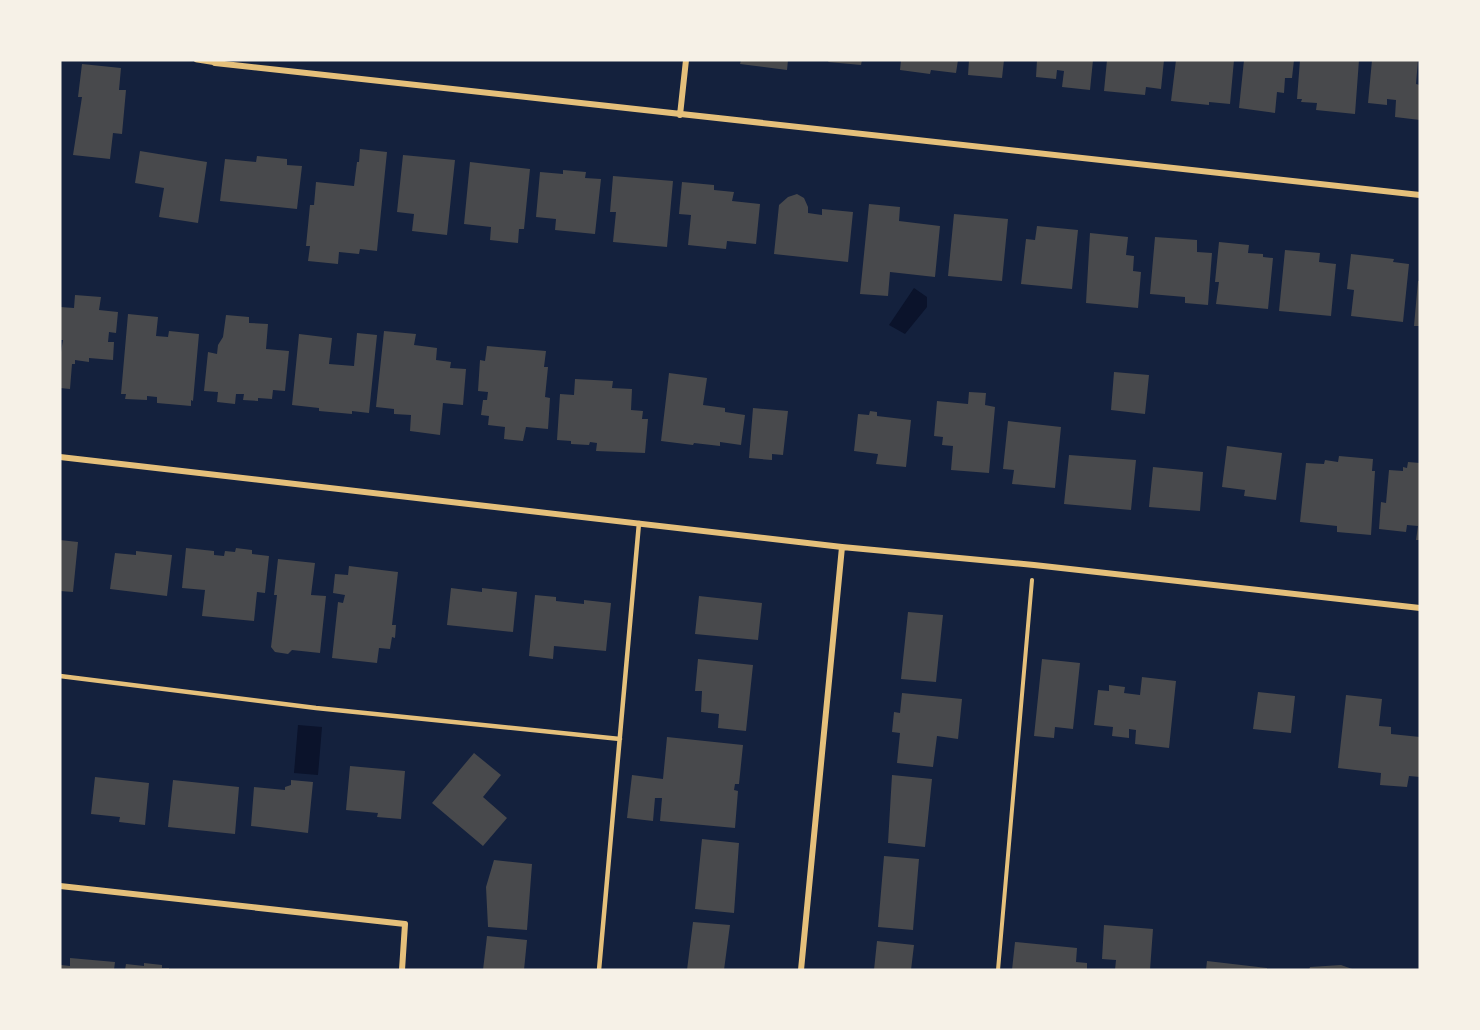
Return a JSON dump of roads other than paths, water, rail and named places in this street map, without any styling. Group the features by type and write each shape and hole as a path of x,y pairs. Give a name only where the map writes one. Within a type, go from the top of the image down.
{"street":[{"path":"680,115 686,60"},
{"path":"215,63 1420,195"},
{"path":"60,457 842,548 1034,565 1420,608"},
{"path":"801,970 842,548"},
{"path":"60,886 405,924 402,970"}],"lane":[{"path":"196,60 215,63"},
{"path":"598,970 639,523"},
{"path":"60,676 316,708 620,739"}],"water":[{"path":"914,288 927,297 927,307 905,334 889,325"},
{"path":"298,725 322,727 318,775 294,773"}]}
